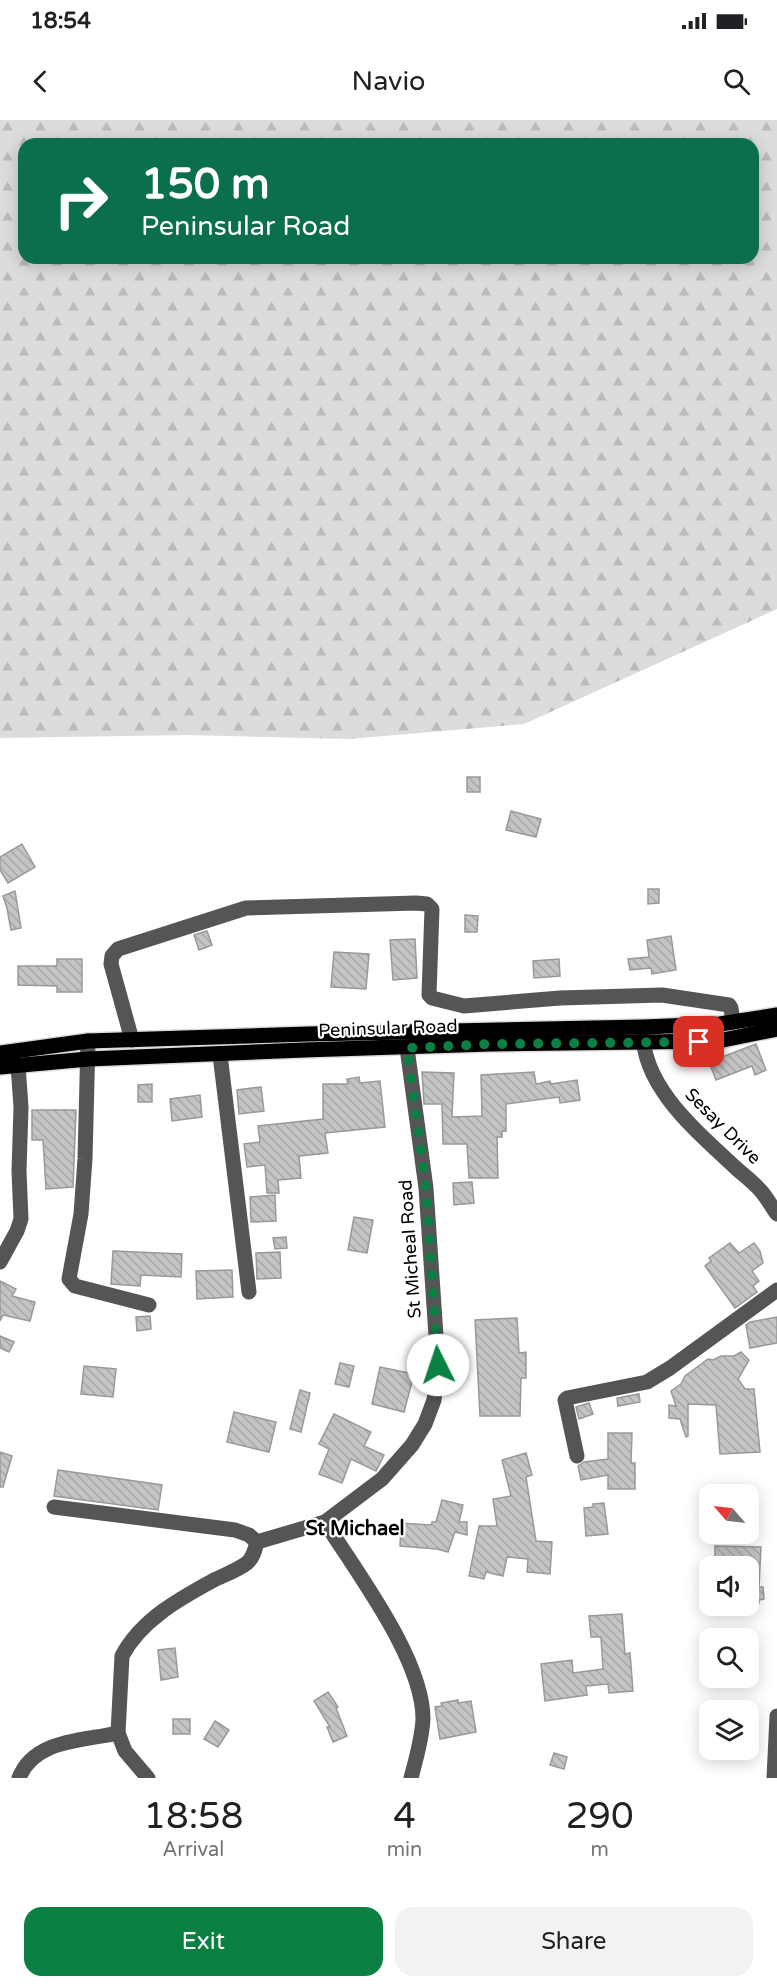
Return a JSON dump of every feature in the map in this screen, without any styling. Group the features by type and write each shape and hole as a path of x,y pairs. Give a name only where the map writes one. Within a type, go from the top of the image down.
{"main road":[{"name":"Peninsular Road","path":"0,1053 88,1041 643,1027 720,1024 777,1015"},
{"name":"Peninsular Road","path":"0,1067 88,1059 304,1050 490,1044 643,1044 718,1041 777,1029"}],"street":[{"path":"132,1040 111,964 112,956 118,949 246,908 371,904 427,904 432,909 429,995 435,999 464,1006 560,998 662,995 729,1005 732,1008 733,1022"},
{"name":"Sesay Drive","path":"643,1027 643,1044 652,1077 672,1104 711,1145 761,1191 777,1214"},
{"path":"88,1041 88,1112 81,1214 69,1279 75,1286 149,1305"},
{"name":"St Micheal Road","path":"257,1542 325,1522 382,1479 412,1445 425,1424 434,1400 438,1365 426,1188 407,1048"},
{"path":"220,1055 249,1292"},
{"path":"0,1262 21,1219 19,1171 21,1107 18,1065"},
{"path":"577,1456 565,1400 567,1398 647,1382 670,1368 777,1290"},
{"path":"54,1507 235,1530 249,1535 257,1542 254,1553 247,1562 155,1615 126,1648 122,1656 118,1733 125,1751 148,1778"},
{"path":"325,1522 387,1618 412,1667 418,1685 423,1719 411,1778"},
{"path":"774,1778 777,1716"},
{"path":"19,1778 31,1760 51,1746 118,1733"}],"green space":[{"path":"0,120 777,120 777,609 524,724 349,739 188,735 0,738"}],"building":[{"path":"467,777 480,777 480,792 467,792"},
{"path":"511,811 541,819 536,837 506,830"},
{"path":"22,844 35,867 8,883 0,870 0,857"},
{"path":"648,889 659,889 659,903 648,904"},
{"path":"15,891 21,928 11,930 3,896"},
{"path":"465,915 478,916 477,932 465,932"},
{"path":"207,931 212,945 199,950 194,935"},
{"path":"671,936 676,970 652,974 651,968 630,970 628,959 649,957 647,940"},
{"path":"415,939 417,978 393,980 390,940"},
{"path":"334,952 369,954 366,989 331,987"},
{"path":"57,959 82,959 82,992 57,992 57,986 18,985 18,966 57,966"},
{"path":"559,959 560,976 534,978 533,961"},
{"path":"756,1044 766,1070 755,1075 752,1066 716,1080 709,1062"},
{"path":"422,1072 454,1073 452,1117 482,1116 481,1075 534,1072 536,1084 577,1080 580,1100 560,1103 559,1097 506,1104 506,1131 502,1131 502,1137 497,1137 498,1178 469,1178 467,1144 443,1144 442,1104 424,1104"},
{"path":"359,1077 360,1083 380,1081 385,1127 325,1133 328,1153 299,1156 301,1178 278,1180 279,1193 267,1193 265,1165 247,1167 244,1144 260,1142 258,1126 323,1119 323,1084 348,1084 347,1079"},
{"path":"152,1084 152,1102 138,1102 138,1085"},
{"path":"261,1087 264,1111 239,1114 237,1090"},
{"path":"200,1095 202,1117 172,1121 170,1099"},
{"path":"32,1110 76,1110 73,1187 46,1189 43,1140 32,1140"},
{"path":"472,1182 474,1203 454,1205 453,1183"},
{"path":"275,1195 276,1221 251,1222 250,1197"},
{"path":"354,1217 373,1220 367,1253 348,1250"},
{"path":"286,1237 287,1248 275,1249 273,1238"},
{"path":"730,1243 739,1253 754,1243 760,1251 763,1263 752,1271 759,1281 753,1286 757,1292 735,1308 705,1266 711,1261 709,1258"},
{"path":"113,1251 182,1254 181,1277 141,1275 140,1286 111,1284"},
{"path":"280,1252 281,1278 257,1279 256,1253"},
{"path":"232,1270 233,1297 197,1299 196,1271"},
{"path":"0,1281 16,1289 12,1296 35,1302 30,1321 3,1315 0,1321"},
{"path":"150,1316 151,1329 137,1331 136,1317"},
{"path":"777,1317 777,1343 750,1348 746,1325 750,1322"},
{"path":"517,1318 519,1353 526,1352 526,1378 521,1378 520,1416 480,1416 475,1320"},
{"path":"0,1336 14,1342 9,1352 0,1348"},
{"path":"741,1352 749,1360 738,1379 745,1389 754,1389 760,1452 720,1454 716,1405 688,1404 688,1436 686,1437 680,1419 669,1418 669,1405 676,1406 671,1391 681,1384 685,1376 708,1359 734,1356"},
{"path":"340,1363 354,1366 349,1387 335,1384"},
{"path":"84,1366 116,1369 113,1397 81,1394"},
{"path":"380,1367 414,1374 404,1412 372,1404"},
{"path":"300,1390 310,1393 301,1432 290,1429"},
{"path":"639,1394 640,1402 618,1406 617,1398"},
{"path":"589,1403 593,1414 579,1419 576,1407"},
{"path":"234,1412 276,1422 269,1452 227,1442"},
{"path":"334,1414 371,1432 364,1446 384,1455 376,1471 351,1459 342,1483 319,1474 329,1449 319,1444"},
{"path":"608,1433 632,1433 631,1463 635,1463 635,1489 608,1489 608,1475 581,1480 578,1466 584,1462 608,1459"},
{"path":"0,1452 12,1456 3,1487 0,1487"},
{"path":"526,1453 532,1475 526,1477 536,1541 552,1542 550,1574 527,1572 528,1559 507,1557 503,1576 486,1572 484,1579 469,1576 479,1526 497,1526 493,1499 511,1496 502,1460"},
{"path":"58,1470 162,1485 158,1510 54,1496"},
{"path":"442,1500 463,1505 459,1522 467,1522 467,1535 455,1532 448,1552 400,1546 401,1523 431,1525 432,1522 436,1522"},
{"path":"604,1503 608,1534 586,1536 584,1508"},
{"path":"715,1546 761,1547 759,1587 759,1556 715,1556"},
{"path":"759,1587 763,1587 764,1599 759,1600"},
{"path":"622,1614 625,1654 630,1653 633,1691 609,1693 608,1684 586,1686 587,1695 545,1701 541,1664 572,1660 573,1673 603,1669 601,1637 591,1637 589,1616"},
{"path":"175,1648 178,1677 161,1680 158,1650"},
{"path":"328,1692 338,1707 336,1708 347,1736 333,1742 327,1727 330,1727 314,1701"},
{"path":"458,1700 458,1703 471,1701 476,1732 440,1739 435,1707 442,1706 441,1703"},
{"path":"173,1719 190,1719 190,1734 173,1734"},
{"path":"215,1721 229,1730 218,1747 204,1739"},
{"path":"554,1753 567,1757 564,1769 550,1765"}],"district":[{"name":"St Michael","path":"355,1529"}],"route":[{"path":"438,1365 426,1188 407,1048 490,1044 699,1042"}]}
